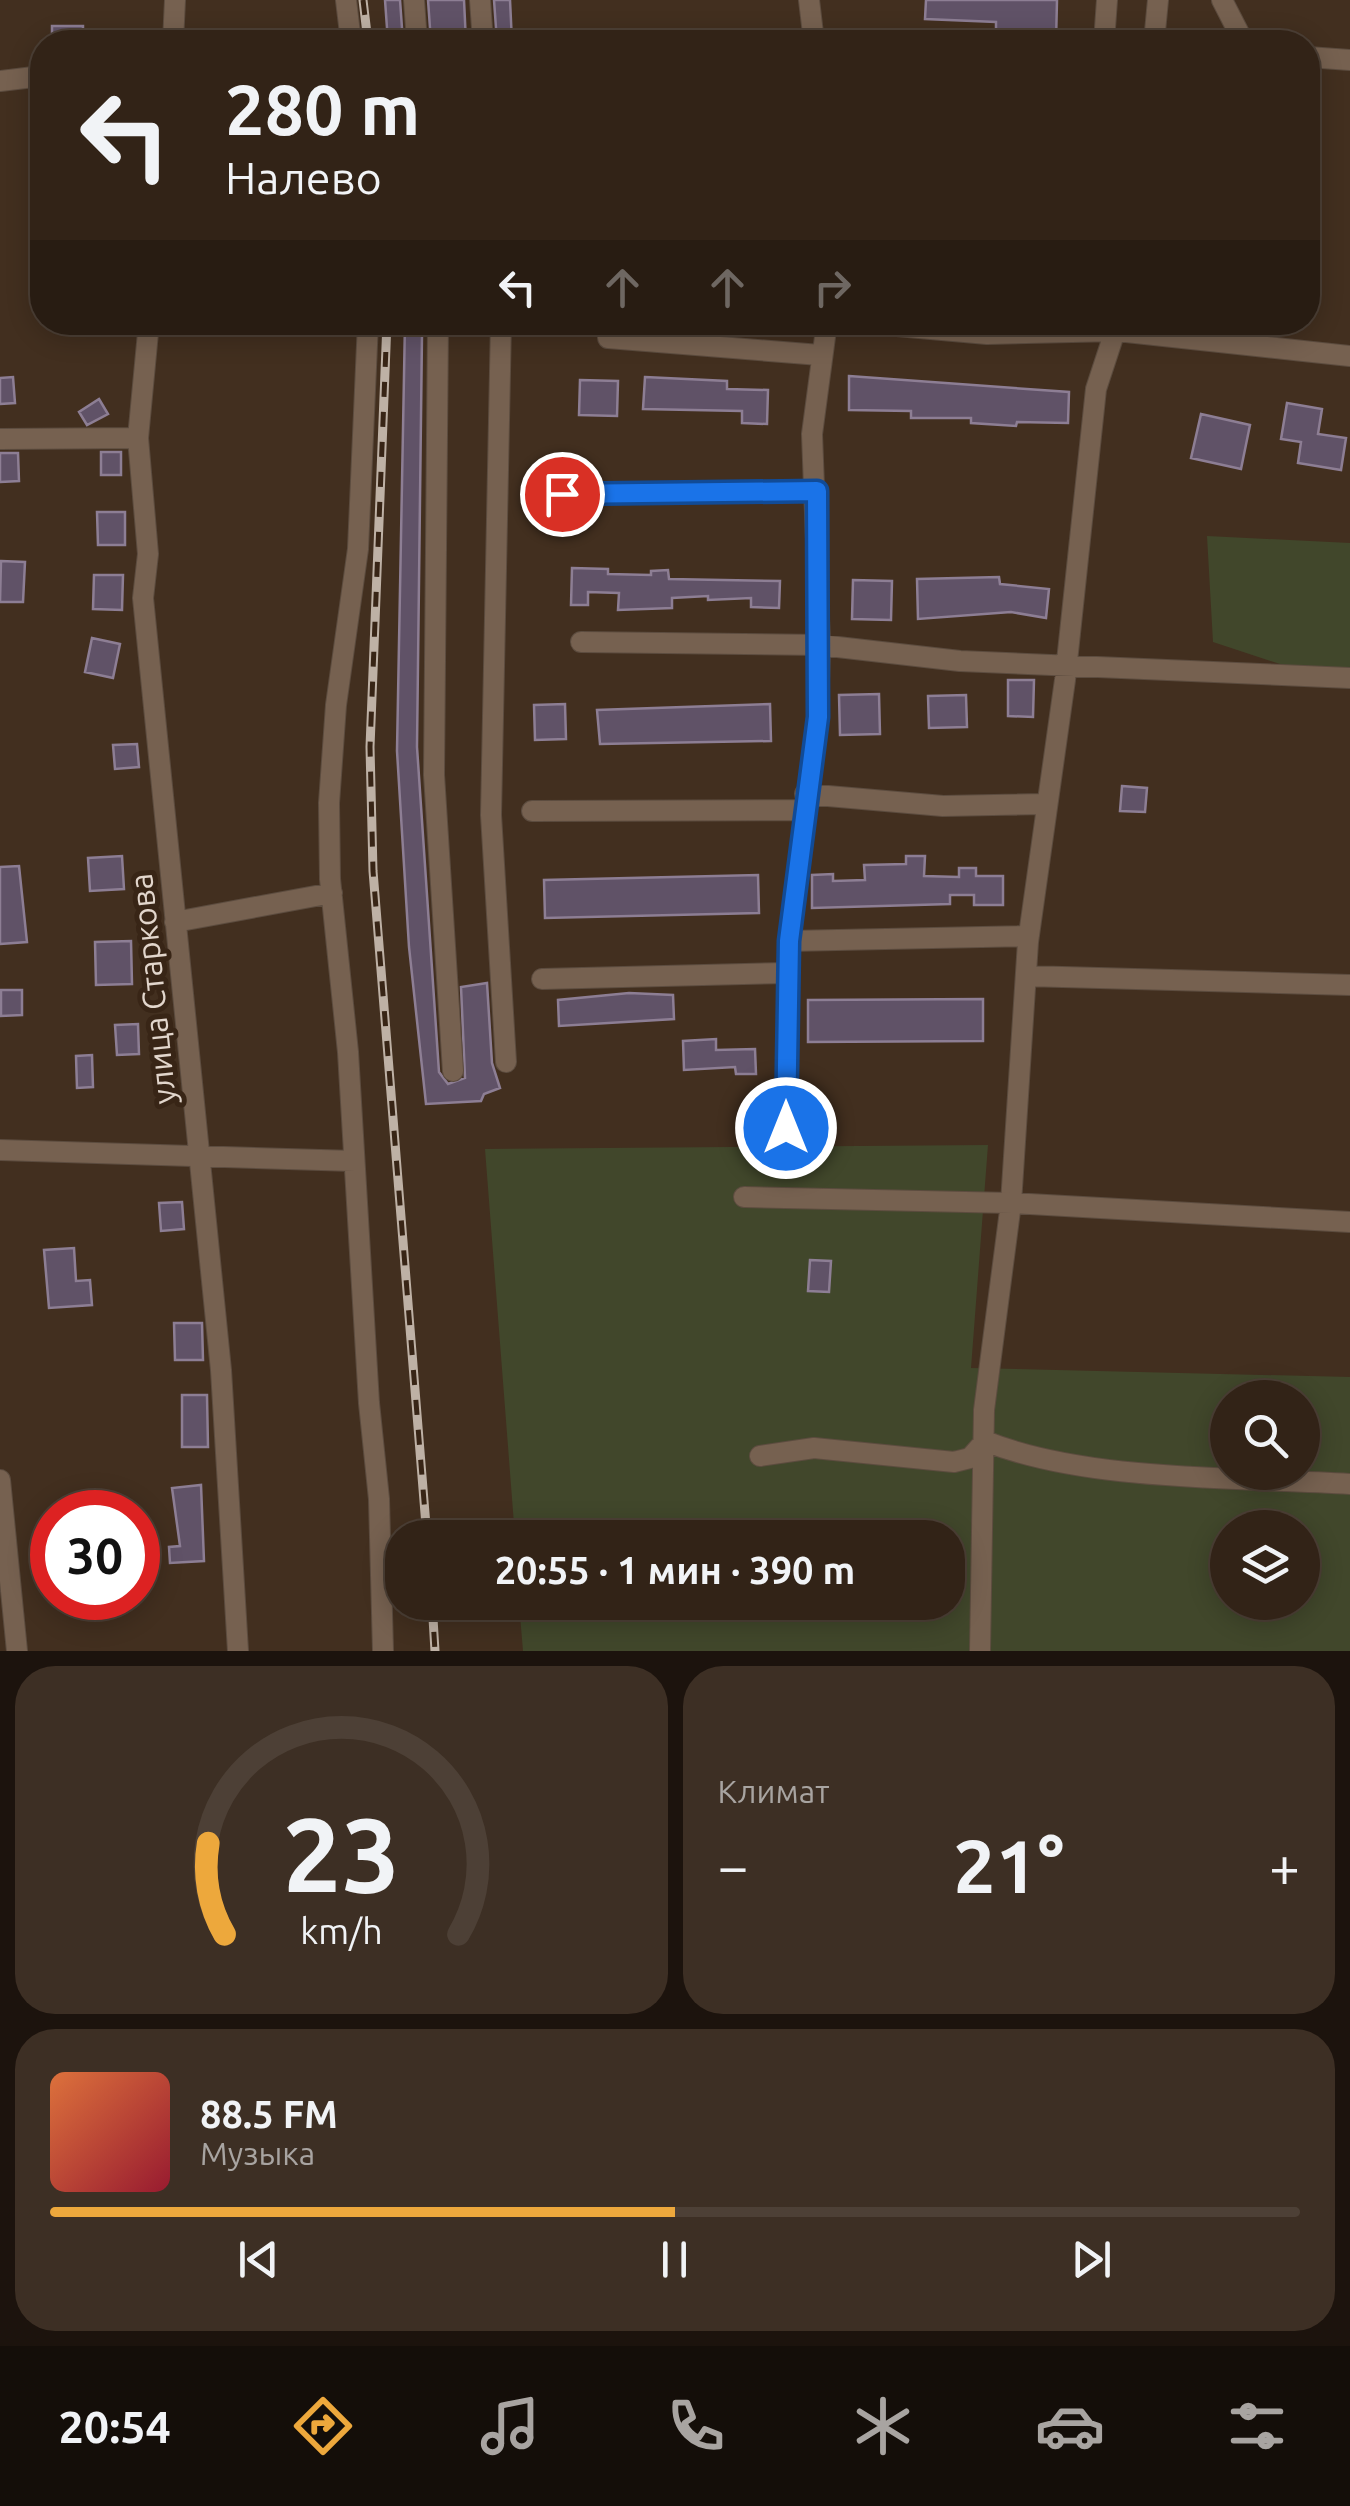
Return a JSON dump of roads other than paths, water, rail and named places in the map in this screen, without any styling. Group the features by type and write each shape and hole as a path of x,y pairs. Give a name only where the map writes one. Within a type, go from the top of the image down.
{"street":[{"path":"174,30 176,0"},
{"path":"346,0 350,30"},
{"path":"414,0 416,30"},
{"path":"480,0 482,30"},
{"path":"810,0 813,30"},
{"path":"1105,30 1107,0"},
{"path":"1155,30 1158,0"},
{"path":"1222,0 1237,30"},
{"path":"1320,58 1350,60"},
{"path":"0,81 30,77"},
{"name":"улица Старкова","path":"148,335 138,438 148,554 143,598 221,1370 238,1651"},
{"path":"367,335 358,549 336,705 329,803 332,893 379,1499 384,1651"},
{"path":"438,335 434,775 452,1071"},
{"path":"501,335 491,815 506,1062"},
{"path":"786,1128 789,941 818,717 817,491 812,434 824,335"},
{"path":"980,1651 979,1500 984,1410 1011,1203 1028,939 1067,664 1096,389 1114,335"},
{"path":"1181,335 1350,356"},
{"path":"608,338 820,355"},
{"path":"0,440 138,438"},
{"path":"562,494 817,491"},
{"path":"581,642 820,646 960,661 1350,678"},
{"path":"532,811 804,802 1046,804"},
{"path":"176,922 332,893"},
{"path":"789,941 1028,939"},
{"path":"542,979 787,974"},
{"path":"1026,976 1350,985"},
{"path":"0,1150 354,1161"},
{"path":"744,1197 1011,1203 1350,1222"},
{"path":"760,1456 814,1448 954,1462 970,1458 985,1441"},
{"path":"985,1441 1022,1456 1114,1468 1350,1484"},
{"path":"0,1480 17,1651"}],"railway":[{"path":"363,0 367,30"},
{"path":"386,335 370,747 373,871 426,1520"},
{"path":"433,1620 435,1651"}]}
